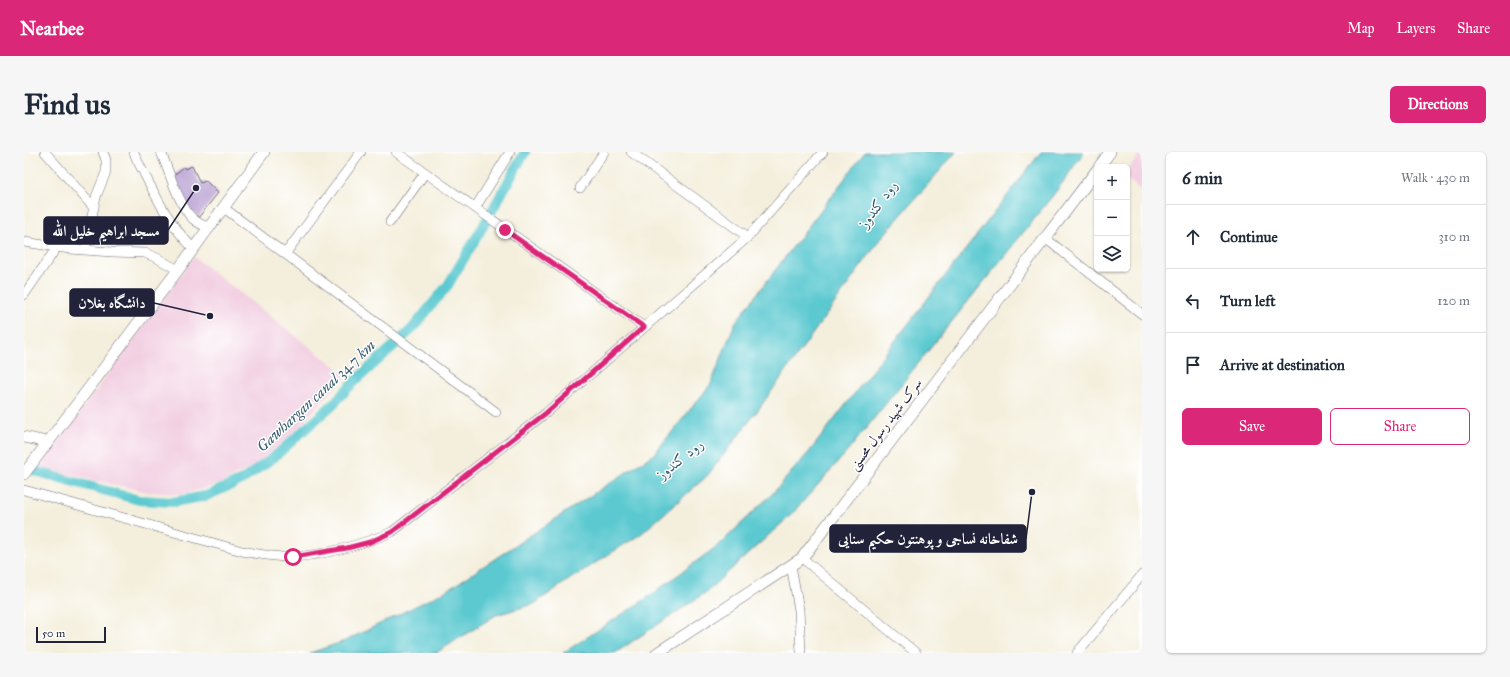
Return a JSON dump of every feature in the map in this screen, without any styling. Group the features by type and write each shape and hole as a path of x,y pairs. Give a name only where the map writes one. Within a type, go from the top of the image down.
{"street":[{"path":"45,152 94,208"},
{"path":"85,250 96,197 106,172 106,160 103,152"},
{"path":"134,152 167,217 181,236 194,249"},
{"path":"161,152 188,214 194,220 210,228"},
{"path":"24,474 210,228 264,152"},
{"path":"285,254 361,152"},
{"path":"396,152 644,327"},
{"path":"474,208 510,152"},
{"path":"580,188 604,152"},
{"path":"631,152 748,237"},
{"path":"24,490 242,551 268,556 293,557 347,548 370,542 392,532 546,413 748,237 823,152"},
{"path":"1101,164 1110,152"},
{"path":"390,222 425,173"},
{"name":"سرک شهید رسول محسنی","path":"657,653 802,558 1094,174"},
{"path":"224,208 496,412"},
{"path":"1045,238 1142,314"},
{"path":"24,242 85,250 145,253 178,270"},
{"path":"24,295 57,247"},
{"path":"24,437 47,442"},
{"path":"802,558 916,653"},
{"path":"791,565 799,610 801,653"},
{"path":"1077,653 1142,575"}],"shaded area":[{"path":"1142,152 1142,191 1130,181 1130,166"},
{"path":"194,257 346,375 300,426 258,464 219,484 183,494 147,492 39,467"}],"water":[{"name":"رود کندوز","path":"865,152 956,152 882,237 758,410 707,476 641,534 570,579 534,604 496,615 436,653 310,653 345,641 446,591 654,454 711,384 735,323"},
{"path":"1041,152 1084,152 1058,189 847,452 791,515 705,593 615,653 563,653 644,600 720,544 773,493 810,451"}],"building":[{"path":"192,166 200,183 206,181 218,193 198,218 191,211 182,196 174,175 184,167 185,169"}],"waterway":[{"name":"Gawhargan canal 34.7 km","path":"35,471 139,500 173,502 206,496 242,480 273,458 332,405 353,383 412,329 448,285 525,152"}],"place":[{"name":"مسجد ابراهیم خلیل الله","path":"196,188"},
{"name":"دانشگاه بغلان","path":"210,316"},
{"name":"شفاخانه نساجی و پوهنتون حکیم سنایی","path":"1032,492"}],"route":[{"path":"293,557 347,548 370,542 392,532 546,413 644,327 505,230"}]}
